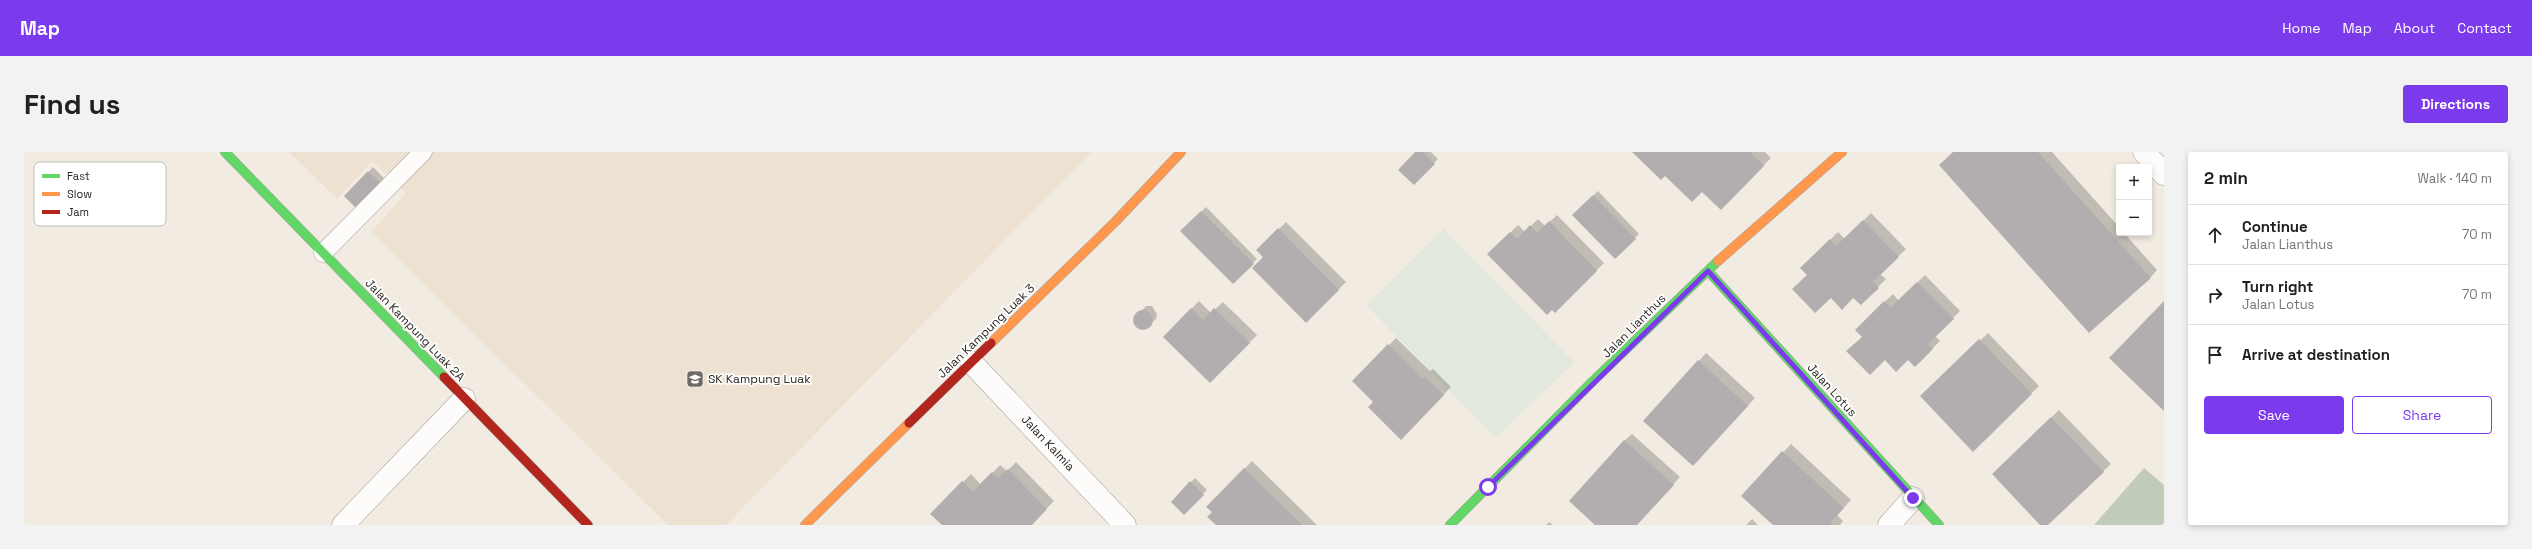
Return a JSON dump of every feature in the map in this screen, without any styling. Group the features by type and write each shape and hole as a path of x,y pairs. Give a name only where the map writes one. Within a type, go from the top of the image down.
{"street":[{"name":"Jalan Kampung Luak 2A","path":"225,152 588,525"},
{"name":"Jalan Kampung Luak 3","path":"805,525 1116,221 1181,152"},
{"name":"Jalan Lianthus","path":"1450,525 1708,271 1783,201 1842,152"},
{"path":"2144,152 2164,174"},
{"name":"Jalan Lotus","path":"1708,271 1938,525"},
{"name":"Jalan Kalmia","path":"971,362 1125,525"},
{"path":"343,525 464,399"},
{"path":"1889,525 1913,498"}],"lane":[{"path":"323,253 423,152"}],"shaded area":[{"name":"SK Kampung Luak","path":"289,152 1091,152 726,525 668,525 371,232 406,193 372,161 337,199"},
{"path":"1444,229 1574,362 1496,438 1366,305"}],"green space":[{"path":"2144,468 2164,485 2164,525 2094,525"}],"building":[{"path":"1415,152 1423,152 1435,164 1414,185 1398,170"},
{"path":"1632,152 1750,152 1764,166 1721,210 1702,192 1692,202 1665,176 1661,180"},
{"path":"1953,152 2038,152 2151,278 2089,333 1939,165"},
{"path":"368,171 382,184 358,210 344,196"},
{"path":"1593,195 1636,239 1615,259 1572,215"},
{"path":"1201,211 1254,264 1233,284 1180,231"},
{"path":"1863,220 1899,257 1873,282 1879,288 1861,305 1853,298 1842,310 1831,298 1815,313 1792,289 1807,275 1800,268 1830,239 1836,246"},
{"path":"1549,221 1597,271 1555,313 1552,310 1547,315 1487,254 1510,232 1517,239 1530,225 1537,233"},
{"path":"1278,228 1339,290 1306,323 1252,268 1263,257 1256,250"},
{"path":"1917,282 1954,319 1928,344 1933,349 1915,367 1908,360 1896,372 1885,360 1870,375 1846,351 1862,337 1855,330 1884,301 1891,307"},
{"path":"2164,301 2164,411 2109,358"},
{"path":"1191,308 1203,320 1214,308 1250,343 1210,383 1163,337"},
{"path":"1143,310 1150,313 1153,320 1150,327 1143,330 1136,327 1133,320 1136,313"},
{"path":"1979,339 2032,394 1973,452 1920,396"},
{"path":"1388,344 1422,378 1424,376 1444,395 1401,440 1368,407 1373,402 1352,381"},
{"path":"1698,360 1748,406 1693,466 1643,421"},
{"path":"2051,417 2104,472 2048,525 2040,525 1992,474"},
{"path":"1624,440 1674,485 1637,525 1595,525 1569,501"},
{"path":"1782,451 1844,508 1830,523 1833,525 1773,525 1741,496"},
{"path":"1244,468 1302,525 1216,525 1207,517 1212,512 1206,507"},
{"path":"1008,469 1047,509 1032,525 942,525 930,514 962,481 973,491 992,472 998,478"},
{"path":"1190,481 1204,495 1184,515 1171,502"}],"traffic: fast":[{"path":"225,152 444,377"},
{"path":"1450,525 1593,381 1718,261"},
{"path":"1708,271 1939,525"}],"traffic: slow":[{"path":"991,343 1116,221 1181,152"},
{"path":"1718,261 1842,152"},
{"path":"805,525 909,423"}],"traffic: jam":[{"path":"909,423 991,343"},
{"path":"444,377 588,525"}],"place":[{"name":"SK Kampung Luak","path":"695,379"}],"route":[{"path":"1488,487 1708,271 1913,498"}]}
